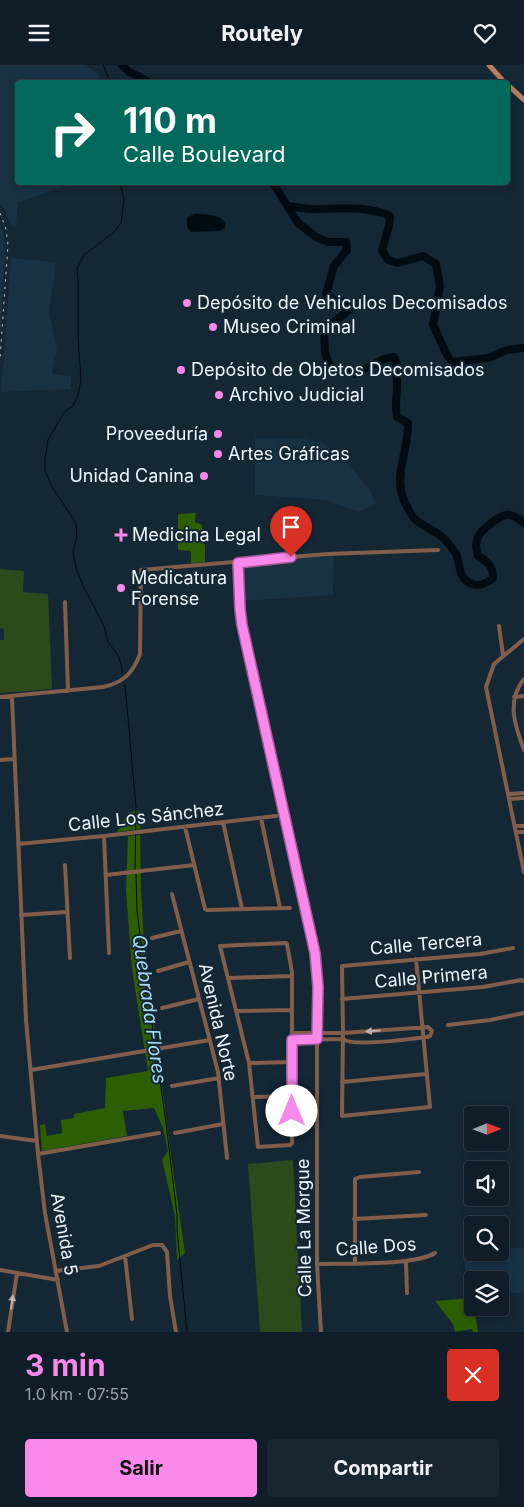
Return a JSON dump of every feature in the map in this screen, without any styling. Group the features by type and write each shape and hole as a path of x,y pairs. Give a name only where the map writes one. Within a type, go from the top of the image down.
{"main road":[{"path":"489,65 502,80"},
{"path":"510,88 524,100"}],"street":[{"path":"0,697 103,687 116,684 132,672 140,654 141,570 376,551 438,550"},
{"name":"Calle La Morgue","path":"238,563 242,625 315,953 317,970 317,1264 320,1332"},
{"path":"65,602 68,691"},
{"path":"499,626 503,655"},
{"path":"524,639 494,664 486,687 524,871"},
{"path":"524,679 517,687 514,697 517,731 524,750"},
{"name":"Avenida 5","path":"12,697 26,1021 45,1213 67,1332"},
{"path":"514,697 524,697"},
{"path":"517,731 524,730"},
{"path":"0,759 14,759"},
{"path":"509,794 524,793"},
{"path":"510,799 524,798"},
{"name":"Calle Los Sánchez","path":"18,844 127,834 276,816"},
{"path":"261,818 280,908"},
{"path":"223,822 242,909"},
{"path":"515,826 524,826"},
{"path":"185,827 204,909 290,908"},
{"path":"516,832 524,831"},
{"path":"104,836 109,953"},
{"path":"65,865 70,958"},
{"path":"106,875 194,865"},
{"name":"Avenida Norte","path":"172,894 219,1078 227,1158"},
{"path":"21,915 67,912"},
{"path":"152,938 182,931"},
{"path":"287,944 292,976 291,1145 257,1147 250,1063 220,946 287,944"},
{"name":"Calle Tercera","path":"342,999 342,966 480,954 513,947"},
{"path":"342,999 344,1033 342,1115 430,1107 416,959"},
{"path":"158,971 189,963"},
{"path":"228,978 292,976"},
{"name":"Calle Primera","path":"342,999 483,987 523,980"},
{"path":"162,1008 199,999"},
{"path":"236,1011 292,1010"},
{"path":"448,1025 490,1020 524,1013"},
{"path":"292,1033 344,1033 422,1027 429,1027 432,1031 428,1037 423,1038 369,1042 347,1042 343,1039 292,1040"},
{"path":"31,1070 210,1039"},
{"path":"250,1063 292,1062"},
{"path":"342,1082 426,1074"},
{"path":"172,1086 219,1078"},
{"path":"253,1097 292,1096"},
{"path":"175,1133 223,1124"},
{"path":"38,1155 159,1133"},
{"path":"0,1136 37,1141"},
{"path":"355,1263 355,1179 419,1171"},
{"path":"354,1219 426,1215"},
{"path":"56,1271 99,1266 156,1244 162,1245 166,1248 171,1304 176,1332"},
{"name":"Calle Dos","path":"317,1264 406,1261 423,1259 435,1253"},
{"path":"125,1256 132,1319"},
{"path":"406,1261 407,1293"},
{"path":"0,1270 58,1280"},
{"path":"8,1332 17,1273"}],"shaded area":[{"path":"0,65 85,65 96,72 102,80 15,80 15,185 66,185 18,203 16,228 12,227 4,209 0,205"},
{"path":"195,214 216,216 226,223 225,228 219,231 191,232 187,227 187,217"},
{"path":"0,224 4,233 5,256 0,335"},
{"path":"11,258 56,262 49,312 57,349 52,374 71,376 71,389 1,392"},
{"path":"255,438 300,438 320,442 338,452 370,490 376,504 358,512 326,500 255,495"},
{"path":"334,555 333,595 243,601 242,565"},
{"path":"524,1247 524,1292 509,1294 509,1271 465,1271 463,1255 464,1261 509,1261 509,1249"}],"green space":[{"path":"196,513 195,522 202,525 202,532 196,534 196,537 205,545 205,562 191,563 191,551 178,550 178,514"},
{"path":"0,569 24,571 23,592 48,594 52,689 0,693 0,640 4,640 4,629 0,628"},
{"path":"140,811 140,829 117,832 129,812"},
{"path":"140,835 145,959 185,1253 177,1260 175,1216 162,1159 168,1151 163,1128 154,1108 123,1111 127,1136 42,1151 40,1125 45,1124 47,1136 62,1133 61,1120 74,1118 74,1114 105,1108 106,1078 148,1071 132,969 126,890 128,836"},
{"path":"293,1160 302,1332 260,1332 248,1164"},
{"path":"464,1299 464,1316 475,1316 478,1332 473,1332 472,1329 455,1332 453,1324 435,1301"}],"waterway":[{"name":"Quebrada Flores","path":"103,65 110,80"},
{"path":"122,65 128,71 145,80"},
{"name":"Quebrada Flores","path":"120,185 124,199 121,223 114,232 84,255 77,269 81,380 78,395 73,406 65,411 48,440 45,470 52,487 76,523 77,537 73,552 76,568 83,586 104,626 108,642 118,655 122,674"},
{"path":"274,185 298,223 316,237 328,242 346,242 347,250 334,266 326,294 332,300 345,302 350,309 324,332 325,353 330,366 341,372 355,374 384,359 394,357 397,363 395,369 397,379 397,417 408,423 400,479 401,489 403,498 413,517 445,539 456,554 462,576 468,582 478,585 486,583 493,578 489,565 478,556 476,544 480,534 486,527 506,515 516,517 524,523"},
{"path":"289,206 309,209 361,209 390,216 382,250 388,260 398,263 423,256 436,264 440,286 433,325 452,362 488,358 507,350 524,348"},
{"name":"Quebrada Flores","path":"125,684 136,808 135,870"},
{"name":"Quebrada Flores","path":"136,874 137,911 177,1215 187,1332"}],"railway":[{"path":"0,213 6,229 8,245 0,359"}],"place":[{"name":"Depósito de Vehiculos Decomisados","path":"187,303"},
{"name":"Museo Criminal","path":"213,327"},
{"name":"Depósito de Objetos Decomisados","path":"181,370"},
{"name":"Archivo Judicial","path":"219,395"},
{"name":"Proveeduría","path":"218,434"},
{"name":"Artes Gráficas","path":"218,454"},
{"name":"Unidad Canina","path":"204,476"},
{"name":"Medicina Legal","path":"121,535"},
{"name":"Medicatura Forense","path":"121,588"}],"route":[{"path":"291,557 238,563 242,625 274,762 317,970 317,1039 292,1040 292,1111"}]}
